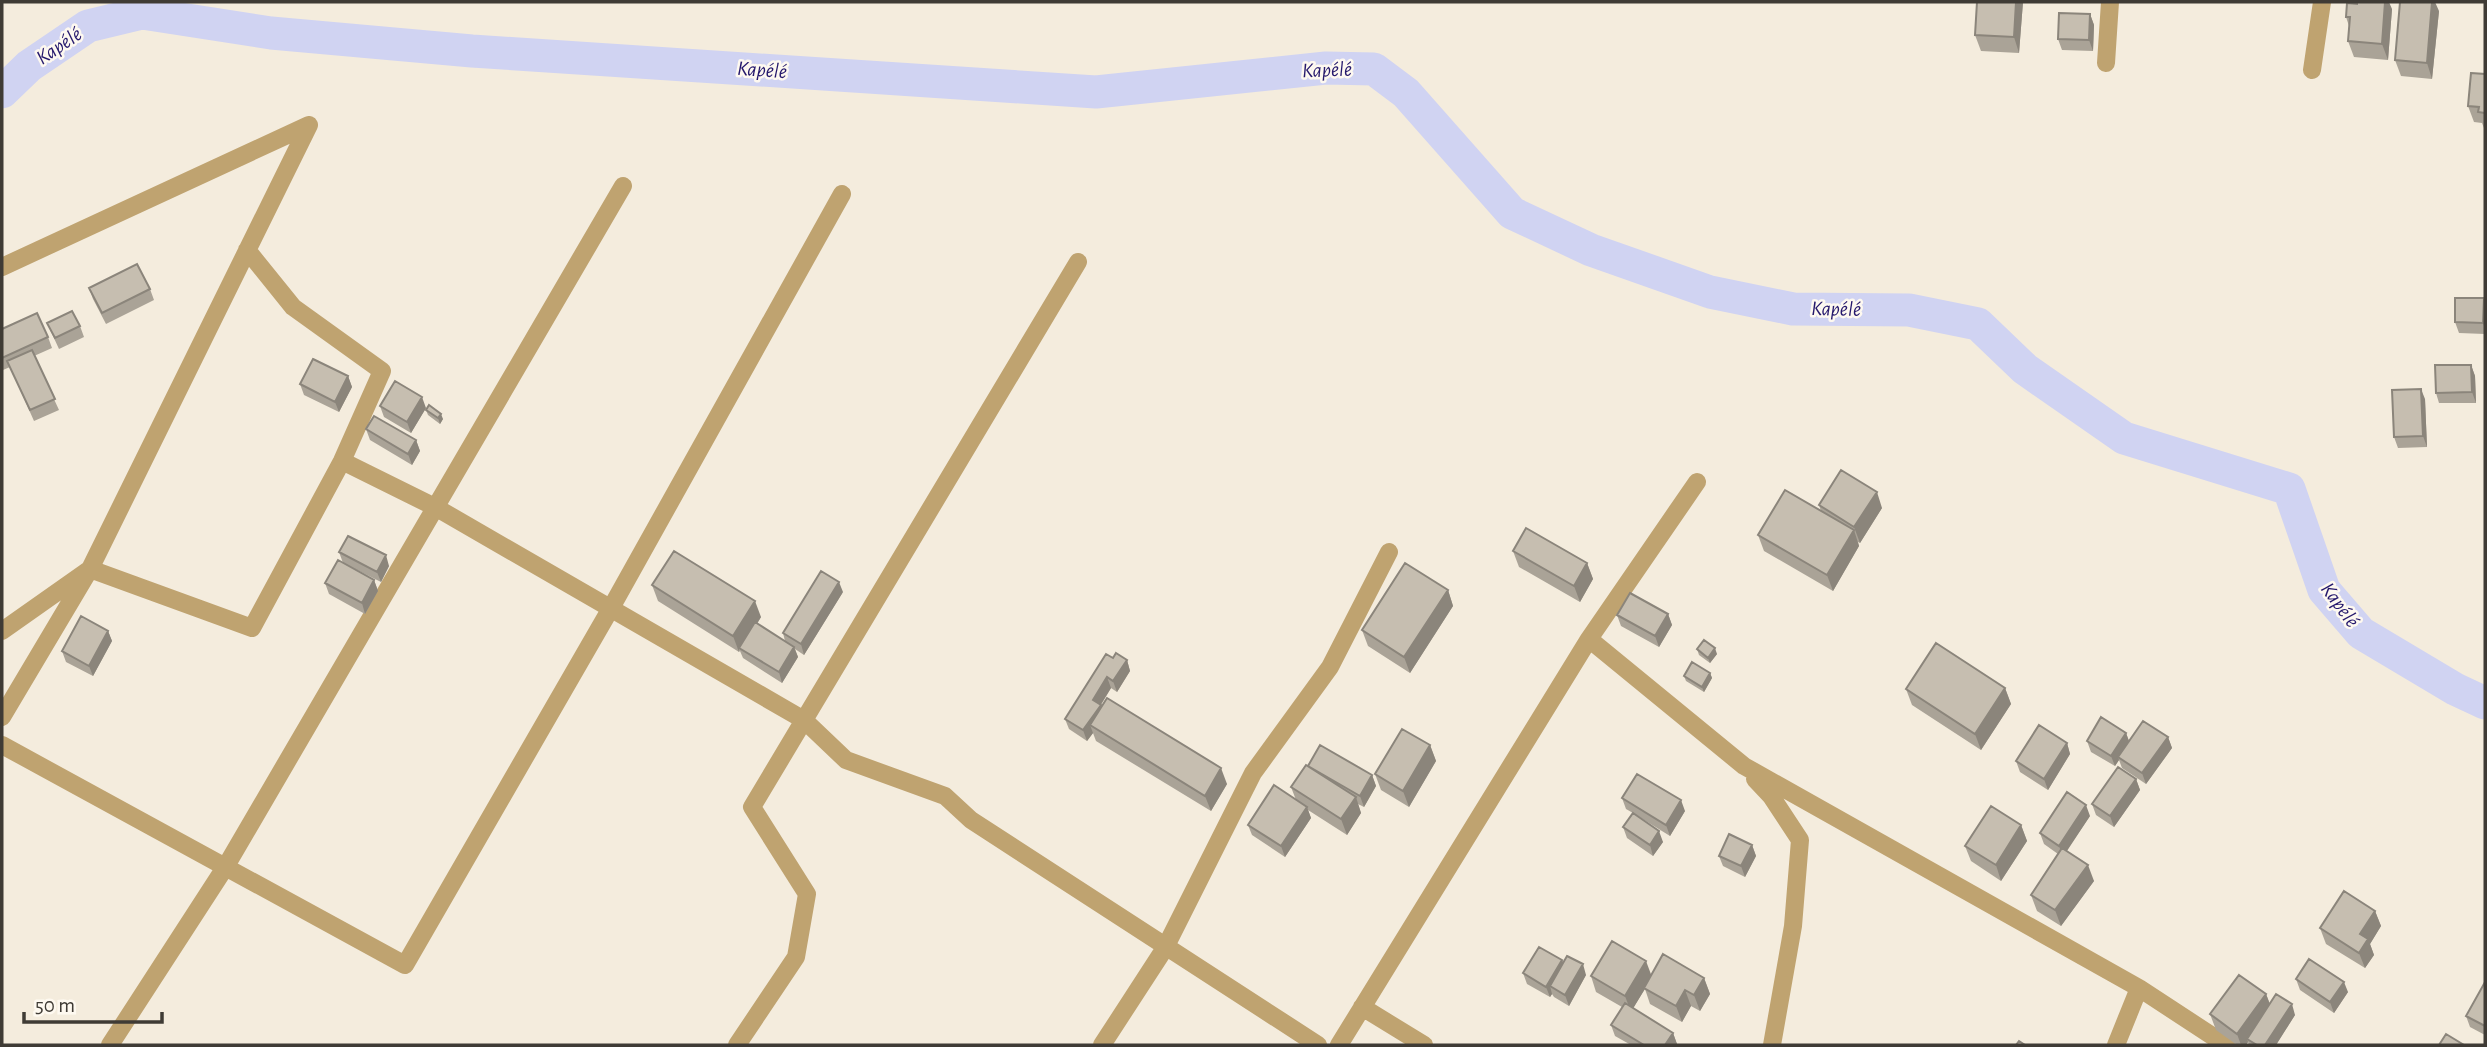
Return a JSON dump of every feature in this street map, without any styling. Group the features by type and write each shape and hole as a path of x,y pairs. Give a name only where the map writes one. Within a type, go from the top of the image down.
{"street":[{"path":"2106,63 2110,2"},
{"path":"2312,71 2322,2"},
{"path":"2,267 309,125 90,569 2,718"},
{"path":"110,1045 226,866 623,186"},
{"path":"2,745 405,965 611,608 842,194"},
{"path":"90,569 252,628 342,461 382,371 293,307 247,250"},
{"path":"737,1045 796,957 807,894 752,807 1078,262"},
{"path":"342,461 435,507 804,720 845,760 945,796 971,820 1164,948 1318,1045"},
{"path":"1339,1045 1589,639 1697,482"},
{"path":"1102,1045 1164,948 1253,773 1330,667 1389,552"},
{"path":"2,631 90,569"},
{"path":"1589,639 1744,766 1771,796 1800,840 1793,926 1772,1045"},
{"path":"1744,766 2139,988 2226,1045"},
{"path":"2116,1045 2139,988"},
{"path":"1362,1007 1424,1045"}],"building":[{"path":"1977,2 2016,2 2014,37 1975,35"},
{"path":"2385,2 2382,44 2348,41 2350,17 2346,17 2347,3"},
{"path":"2400,2 2432,2 2427,63 2395,60"},
{"path":"2059,13 2090,14 2089,40 2058,39"},
{"path":"2471,73 2485,74 2485,113 2478,112 2479,107 2468,106"},
{"path":"137,264 150,289 102,313 89,288"},
{"path":"2455,298 2484,298 2483,323 2455,322"},
{"path":"72,311 80,326 55,338 47,323"},
{"path":"37,313 48,337 2,358 2,329"},
{"path":"32,350 55,399 30,410 7,361"},
{"path":"313,359 348,376 335,402 300,384"},
{"path":"2435,365 2471,365 2472,392 2436,393"},
{"path":"395,381 422,397 407,422 380,406"},
{"path":"2421,389 2423,436 2394,437 2392,390"},
{"path":"429,405 441,414 438,418 426,410"},
{"path":"374,416 416,440 408,454 366,429"},
{"path":"1841,470 1877,492 1854,527 1819,505"},
{"path":"1785,490 1854,530 1827,575 1758,535"},
{"path":"1526,528 1587,563 1574,586 1513,551"},
{"path":"348,536 386,555 377,572 339,552"},
{"path":"674,551 755,601 733,636 652,585"},
{"path":"338,560 374,580 362,603 325,583"},
{"path":"1405,563 1448,590 1404,657 1362,630"},
{"path":"821,571 839,582 801,644 783,633"},
{"path":"1630,593 1668,614 1655,636 1617,615"},
{"path":"81,616 108,631 89,666 62,651"},
{"path":"755,622 794,647 779,672 739,648"},
{"path":"1704,640 1715,648 1708,658 1697,649"},
{"path":"1936,643 2005,688 1975,734 1906,689"},
{"path":"1116,653 1127,660 1113,681 1107,677 1093,700 1101,705 1083,730 1065,719 1106,654 1113,658"},
{"path":"1692,662 1710,673 1702,687 1684,676"},
{"path":"1107,698 1221,768 1205,796 1090,725"},
{"path":"2101,717 2126,733 2111,756 2087,741"},
{"path":"2143,721 2168,737 2142,773 2118,757"},
{"path":"2039,725 2067,743 2044,779 2016,761"},
{"path":"1402,729 1430,745 1403,791 1375,774"},
{"path":"1320,745 1372,775 1360,796 1308,766"},
{"path":"1306,765 1356,797 1341,819 1291,787"},
{"path":"2118,767 2136,779 2110,816 2092,804"},
{"path":"1637,774 1681,800 1666,825 1622,798"},
{"path":"1274,785 1307,807 1281,846 1248,825"},
{"path":"2067,792 2086,805 2059,846 2040,833"},
{"path":"1991,806 2021,825 1996,865 1965,846"},
{"path":"1633,813 1659,831 1650,845 1623,827"},
{"path":"1729,834 1752,845 1741,866 1719,856"},
{"path":"2062,848 2088,865 2055,910 2031,895"},
{"path":"2344,891 2375,911 2360,934 2368,939 2359,953 2320,928"},
{"path":"1612,941 1646,961 1625,996 1591,976"},
{"path":"1539,947 1562,960 1546,987 1523,973"},
{"path":"1663,954 1704,978 1694,995 1685,990 1676,1006 1644,988"},
{"path":"1567,956 1583,964 1565,995 1550,986"},
{"path":"2309,959 2344,982 2330,1002 2296,979"},
{"path":"2239,975 2266,994 2237,1034 2210,1014"},
{"path":"2485,982 2485,1026 2466,1016"},
{"path":"2276,994 2292,1004 2265,1045 2257,1045 2247,1039"},
{"path":"1625,1003 1673,1033 1665,1045 1644,1045 1611,1025"},
{"path":"2446,1034 2464,1045 2439,1045"}],"waterway":[{"name":"Kapélé","path":"2,92 29,66 88,26 142,13 271,33 472,51 1096,92 1326,68 1374,69 1406,93 1512,213 1591,250 1710,292 1793,309 1909,310 1978,324 2025,369 2124,438 2289,489 2324,590 2361,633 2455,689 2485,703"}]}
